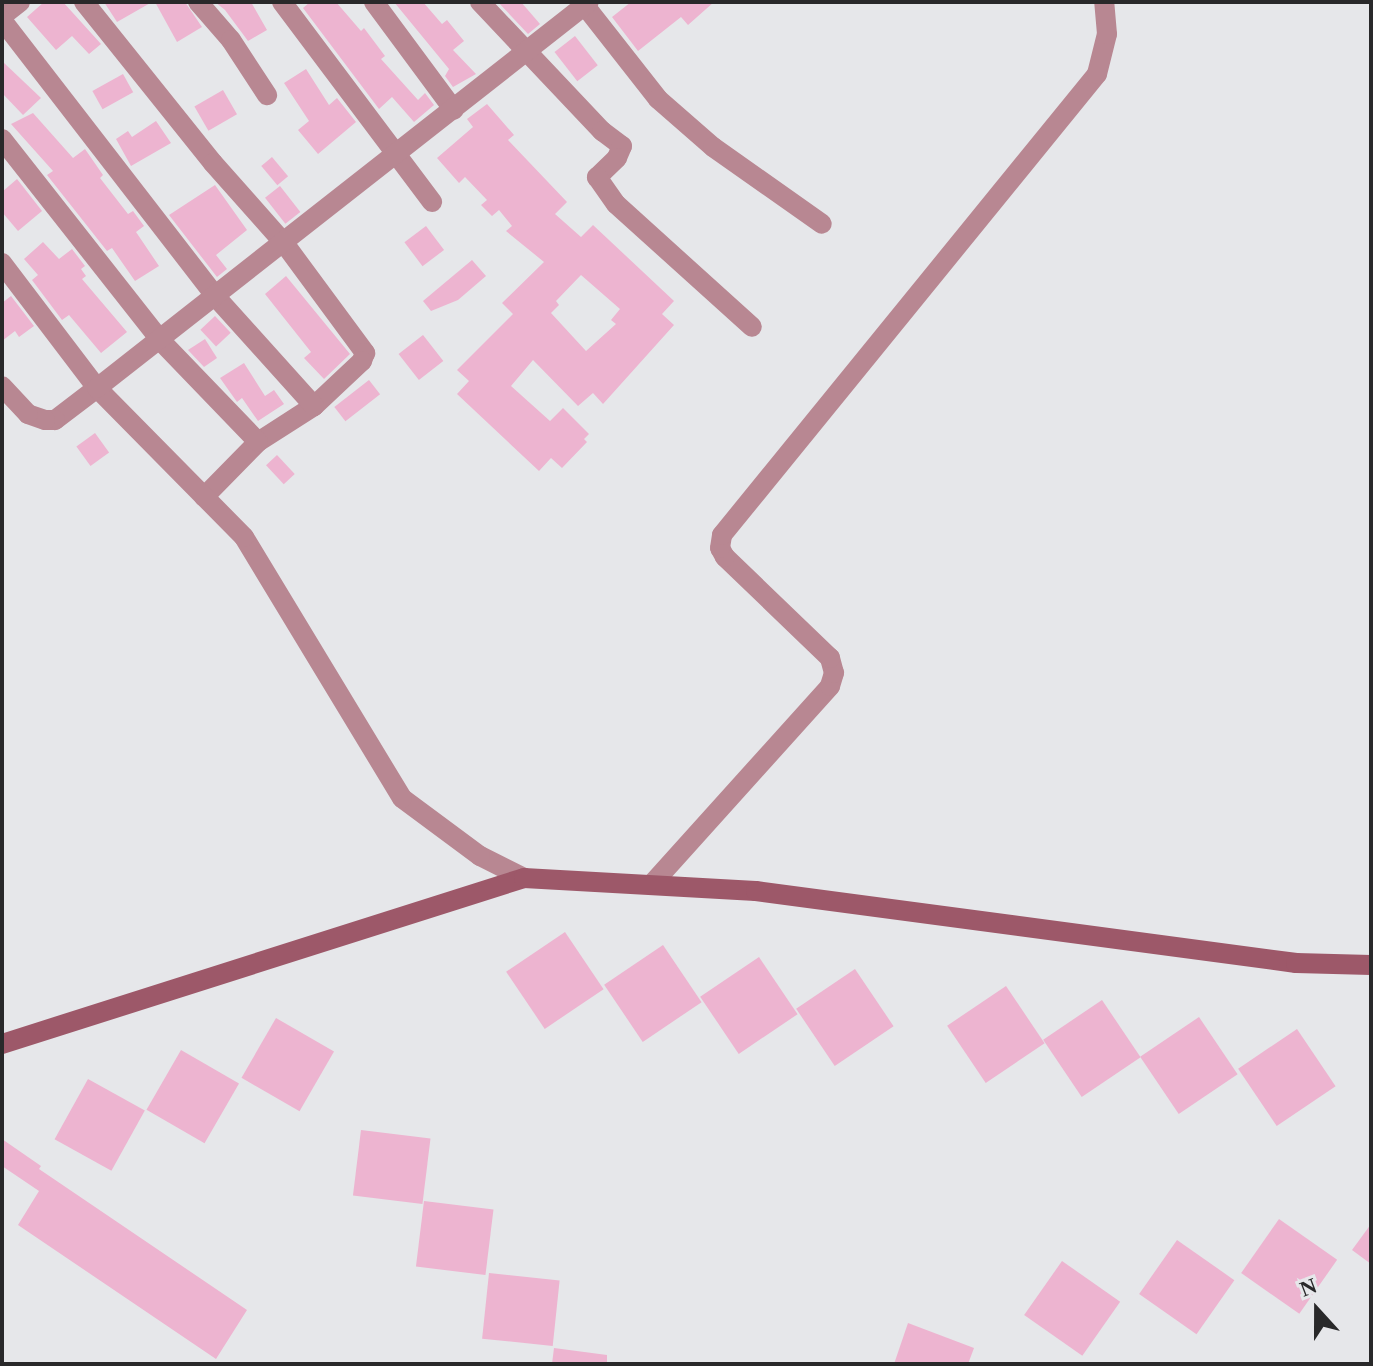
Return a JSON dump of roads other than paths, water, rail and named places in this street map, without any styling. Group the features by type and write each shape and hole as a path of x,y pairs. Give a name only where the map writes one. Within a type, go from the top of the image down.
{"street":[{"path":"20,2 2,18 215,296 314,406"},
{"path":"84,2 213,163 284,243 365,353 362,361 314,406 258,442 204,497"},
{"path":"198,2 231,40 267,95"},
{"path":"282,2 432,202"},
{"path":"374,2 454,110"},
{"path":"480,2 602,131 622,146 617,158 597,177 616,204 752,327"},
{"path":"652,884 830,686 834,673 830,658 725,557 720,548 722,535 1097,74 1107,34 1104,2"},
{"path":"2,386 28,414 55,420 397,156 585,3 658,99 713,147 822,224"},
{"path":"2,139 160,340 258,442"},
{"path":"2,263 97,388 244,537 402,798 480,856 524,878"},
{"path":"2,1044 524,878 756,891 1296,963 1371,965"}]}
